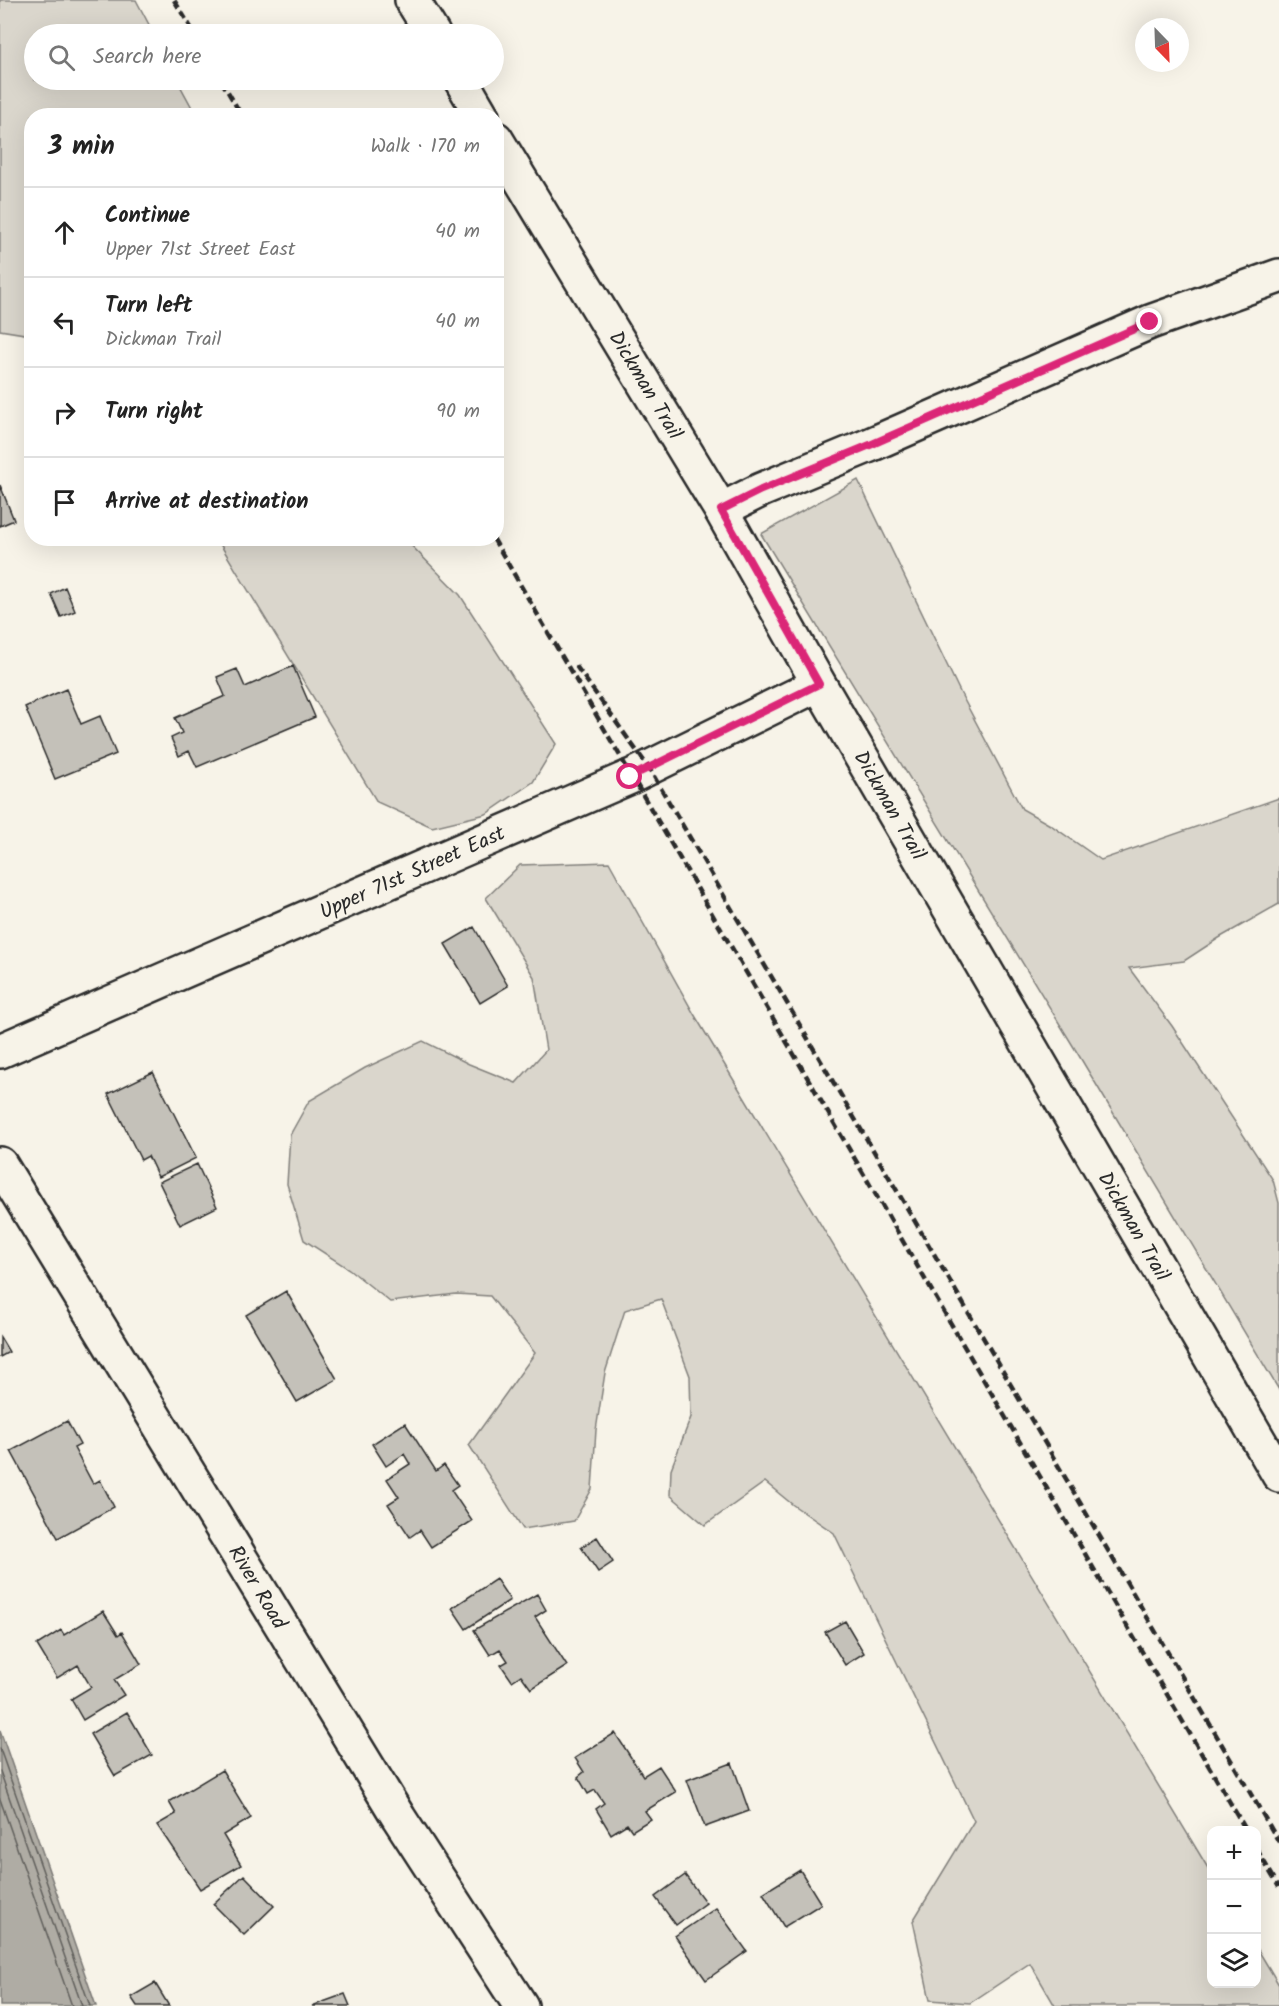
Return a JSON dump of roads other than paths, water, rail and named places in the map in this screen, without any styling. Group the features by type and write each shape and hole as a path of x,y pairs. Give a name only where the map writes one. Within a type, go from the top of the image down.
{"street":[{"path":"412,0 427,24"},
{"path":"466,90 477,108"},
{"name":"Dickman Trail","path":"504,152 721,510 819,684 1279,1474"},
{"path":"721,510 761,490 870,445 1150,322 1279,276"},
{"name":"Upper 71st Street East","path":"0,1051 630,777 819,684"},
{"name":"River Road","path":"0,1164 399,1818 521,2006"}],"water":[{"path":"0,1730 96,2006 0,2006"}],"railway":[{"path":"174,0 189,24"},
{"path":"227,90 237,108"},
{"path":"498,546 1244,1826"},
{"path":"576,666 649,768 1279,1842"},
{"path":"1261,1856 1279,1887"}]}
